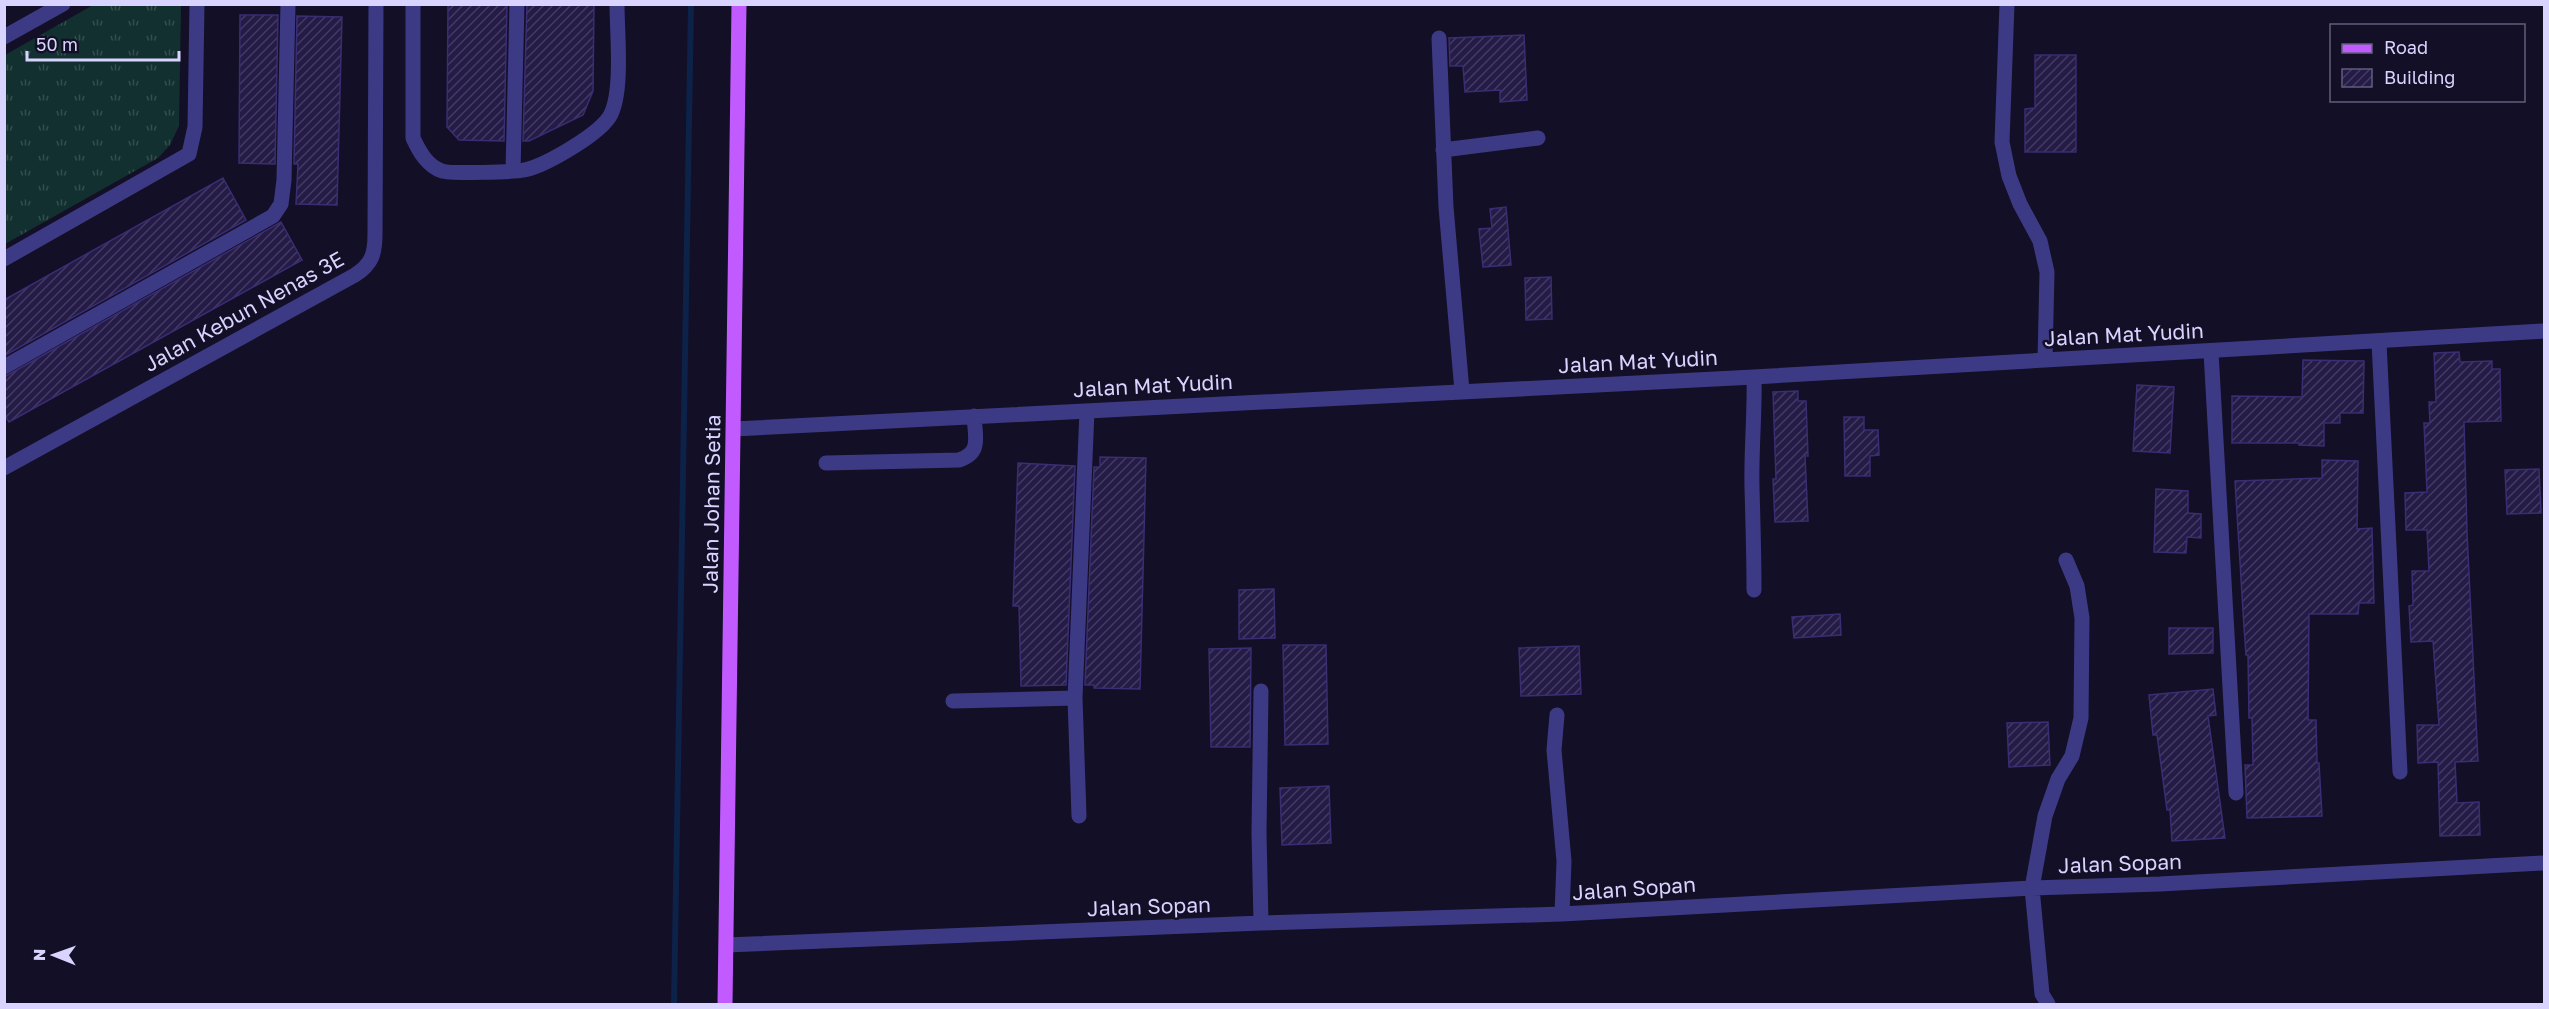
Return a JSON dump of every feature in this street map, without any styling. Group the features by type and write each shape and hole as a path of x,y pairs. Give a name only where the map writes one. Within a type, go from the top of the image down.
{"main road":[{"name":"Jalan Johan Setia","path":"725,1005 739,4"}],"street":[{"path":"4,37 63,4"},
{"path":"4,259 189,154 195,127 196,4"},
{"path":"4,368 273,216 281,204 284,180 288,4"},
{"name":"Jalan Kebun Nenas 3E","path":"4,468 355,275 371,262 375,252 376,4"},
{"path":"413,4 413,138 428,163 442,171 526,170 588,139 611,115 616,102 617,4"},
{"path":"513,171 516,4"},
{"path":"2007,4 2002,142 2009,176 2020,204 2040,241 2047,272 2045,360"},
{"path":"1439,38 1443,150 1462,391"},
{"path":"1443,150 1539,138"},
{"name":"Jalan Mat Yudin","path":"734,429 1754,377 2544,331"},
{"path":"2379,342 2400,772"},
{"path":"2211,352 2236,793"},
{"path":"1754,377 1752,487 1755,534 1754,590"},
{"path":"1079,816 1075,698 1087,411"},
{"path":"826,463 967,458 975,448 974,416"},
{"path":"2048,1005 2042,994 2032,888 2045,816 2058,779 2072,756 2081,718 2082,618 2077,586 2066,560"},
{"path":"1261,691 1258,833 1261,923"},
{"path":"953,701 1075,698"},
{"path":"1557,715 1554,750 1564,861 1562,914"},
{"name":"Jalan Sopan","path":"726,945 1261,923 1562,914 2544,863"}],"green space":[{"path":"95,4 181,5 179,126 170,145 158,158 5,244 5,55"}],"building":[{"path":"448,4 507,4 504,141 459,140 447,127"},
{"path":"527,4 594,4 593,91 583,115 529,141 523,141"},
{"path":"240,15 278,15 275,164 239,163"},
{"path":"297,16 342,17 337,205 296,204 298,164 294,164"},
{"path":"1524,35 1527,100 1500,102 1500,90 1465,92 1463,66 1450,66 1449,38"},
{"path":"2035,55 2076,55 2076,152 2025,152 2025,109 2035,108"},
{"path":"223,178 246,220 4,356 4,300"},
{"path":"1506,207 1511,265 1483,267 1479,229 1492,228 1490,209"},
{"path":"281,222 302,260 9,422 4,414 4,377"},
{"path":"1551,277 1552,319 1526,320 1525,278"},
{"path":"2459,352 2460,362 2492,361 2492,369 2500,369 2501,421 2464,422 2478,761 2455,762 2457,803 2479,802 2480,835 2440,836 2438,762 2418,763 2417,725 2439,725 2433,641 2411,642 2409,606 2413,605 2412,571 2429,571 2427,530 2406,530 2405,493 2427,492 2424,423 2430,423 2429,402 2436,402 2434,353"},
{"path":"2303,360 2364,361 2363,413 2340,413 2340,423 2324,423 2324,446 2299,445 2299,443 2232,443 2232,396 2302,397"},
{"path":"2137,385 2174,387 2170,453 2133,451"},
{"path":"1798,391 1798,401 1806,401 1808,456 1805,456 1808,521 1775,522 1773,392"},
{"path":"1844,417 1864,417 1864,430 1878,430 1879,455 1870,456 1870,476 1845,476"},
{"path":"1100,457 1146,458 1140,689 1094,688 1094,685 1085,685 1094,467 1100,467"},
{"path":"2322,460 2358,461 2357,529 2372,528 2374,603 2359,603 2358,614 2309,614 2308,720 2316,720 2322,816 2247,818 2245,765 2253,765 2252,718 2249,718 2248,655 2246,655 2235,481 2322,478"},
{"path":"1018,463 1075,466 1066,685 1021,686 1019,606 1013,606"},
{"path":"2539,469 2541,513 2507,514 2505,470"},
{"path":"2156,489 2188,491 2188,513 2201,514 2201,538 2187,537 2186,553 2154,552"},
{"path":"1274,589 1275,638 1239,639 1239,590"},
{"path":"1840,614 1841,635 1794,638 1792,617"},
{"path":"2169,628 2213,628 2213,653 2169,654"},
{"path":"1283,645 1326,645 1328,744 1285,745"},
{"path":"1579,646 1581,694 1521,696 1519,648"},
{"path":"1251,648 1250,747 1211,747 1209,649"},
{"path":"2213,689 2216,715 2208,716 2225,838 2172,841 2170,810 2167,810 2157,735 2153,735 2149,695"},
{"path":"2048,722 2050,765 2009,767 2007,723"},
{"path":"1329,786 1331,843 1282,845 1280,788"}],"waterway":[{"path":"674,1004 691,4"}]}
